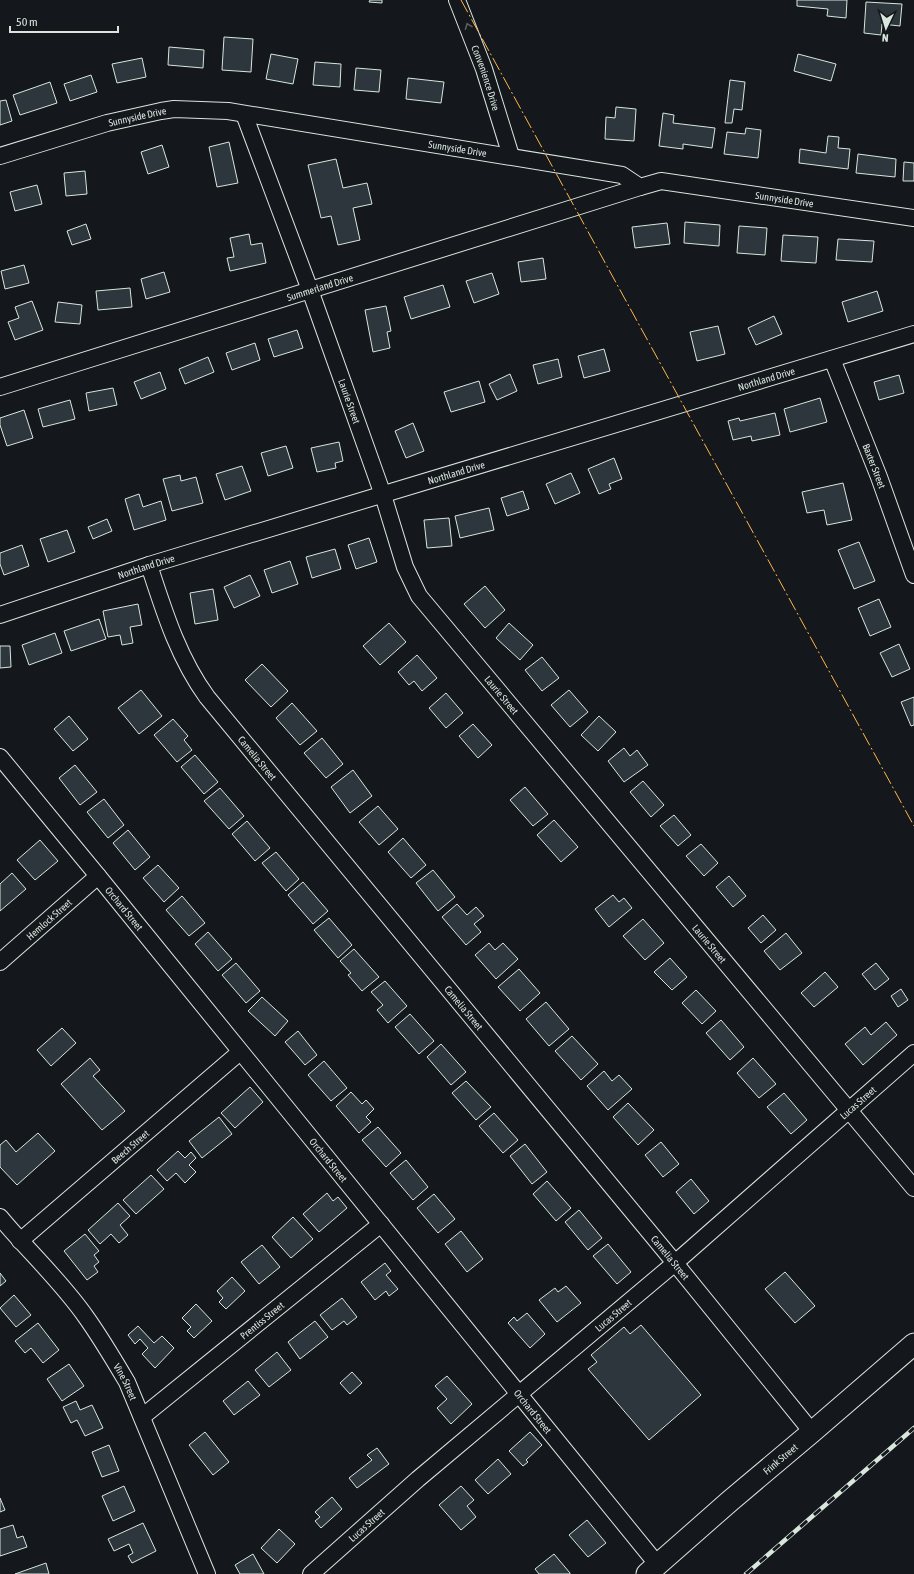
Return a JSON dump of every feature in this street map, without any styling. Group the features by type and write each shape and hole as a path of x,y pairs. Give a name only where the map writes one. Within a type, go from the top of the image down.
{"main road":[{"name":"Frink Street","path":"652,1569 914,1344"}],"street":[{"name":"Convenience Drive","path":"457,0 484,69 511,156"},
{"name":"Sunnyside Drive","path":"0,156 107,123 160,111 174,109 201,109 228,111 622,175 640,187 661,180 914,218"},
{"name":"Laurie Street","path":"244,114 310,290 383,495 411,582 429,609 914,1188"},
{"name":"Summerland Drive","path":"0,387 640,187"},
{"name":"Northland Drive","path":"0,615 149,565 914,334"},
{"name":"Baxter Street","path":"832,358 879,477 914,575"},
{"name":"Camelia Street","path":"149,565 174,636 185,661 207,697 675,1263 812,1432"},
{"name":"Orchard Street","path":"0,757 520,1395 652,1569"},
{"name":"Hemlock Street","path":"0,962 98,876"},
{"name":"Beech Street","path":"20,1241 240,1052"},
{"name":"Lucas Street","path":"310,1574 418,1479 520,1395 675,1263 914,1053"},
{"name":"Vine Street","path":"0,1217 60,1284 86,1316 110,1352 127,1382 207,1574"},
{"name":"Prentiss Street","path":"142,1417 381,1224"}],"building":[{"path":"370,0 382,0 382,3 369,2"},
{"path":"797,0 847,0 846,18 827,16 828,9 797,6"},
{"path":"866,2 902,4 900,26 882,24 881,35 864,33"},
{"path":"224,37 253,39 251,72 222,70"},
{"path":"169,47 204,50 203,68 168,65"},
{"path":"271,54 298,59 293,84 266,79"},
{"path":"798,54 836,64 831,81 794,71"},
{"path":"142,58 146,77 117,83 112,64"},
{"path":"315,62 341,64 340,87 313,85"},
{"path":"356,68 381,70 379,92 354,90"},
{"path":"91,75 97,92 70,101 64,84"},
{"path":"408,78 444,82 441,103 406,99"},
{"path":"730,80 745,82 742,110 734,109 732,123 725,123"},
{"path":"50,82 57,103 20,115 13,95"},
{"path":"6,100 12,121 0,125 0,101"},
{"path":"616,107 636,109 634,141 605,139 606,117 615,118"},
{"path":"663,113 674,115 673,123 715,128 712,148 683,144 683,149 659,146"},
{"path":"746,128 761,130 758,158 724,154 727,132 745,134"},
{"path":"828,136 839,137 838,148 850,149 848,169 799,163 800,149 826,153"},
{"path":"229,142 238,183 217,187 209,147"},
{"path":"162,145 169,167 148,174 141,152"},
{"path":"858,154 896,159 895,177 856,173"},
{"path":"336,159 343,188 367,183 372,204 353,208 360,240 338,245 331,216 321,218 308,165"},
{"path":"904,162 914,163 914,181 903,181"},
{"path":"85,171 87,194 66,196 64,173"},
{"path":"37,185 42,204 15,211 10,192"},
{"path":"685,222 720,225 719,246 684,243"},
{"path":"667,223 670,244 635,248 632,227"},
{"path":"86,224 91,239 72,245 67,231"},
{"path":"739,226 767,228 765,255 737,253"},
{"path":"249,234 251,245 262,243 266,263 230,271 227,258 234,257 230,238"},
{"path":"783,235 818,237 816,263 781,261"},
{"path":"838,239 874,241 872,262 836,260"},
{"path":"543,258 546,279 521,282 518,262"},
{"path":"24,265 29,283 5,289 1,271"},
{"path":"164,272 170,292 146,299 141,279"},
{"path":"492,273 499,294 474,303 466,281"},
{"path":"443,285 450,307 411,319 404,297"},
{"path":"130,288 132,307 98,310 96,291"},
{"path":"877,291 883,311 848,322 842,302"},
{"path":"32,301 43,330 15,340 8,322 19,318 15,307"},
{"path":"58,302 82,305 80,324 55,322"},
{"path":"386,306 391,331 387,332 390,348 373,352 365,310"},
{"path":"774,316 782,334 756,345 748,328"},
{"path":"718,326 725,354 697,361 690,332"},
{"path":"297,330 303,348 274,357 268,339"},
{"path":"255,343 260,360 232,370 226,353"},
{"path":"604,349 610,371 584,378 578,356"},
{"path":"208,357 214,372 185,384 179,369"},
{"path":"558,359 562,377 538,384 533,365"},
{"path":"160,372 166,389 141,399 134,382"},
{"path":"510,374 517,391 497,400 489,384"},
{"path":"899,375 904,393 879,400 874,382"},
{"path":"479,381 485,402 451,412 444,392"},
{"path":"113,388 117,405 89,411 86,393"},
{"path":"820,398 827,422 790,432 784,409"},
{"path":"70,400 75,419 43,427 38,409"},
{"path":"24,410 33,438 7,446 0,425 0,418"},
{"path":"775,413 780,435 752,441 751,436 733,440 728,421 739,418 740,421"},
{"path":"413,423 424,451 406,458 395,431"},
{"path":"339,442 343,461 335,463 336,468 317,472 311,448"},
{"path":"286,446 293,468 268,476 261,453"},
{"path":"614,458 622,479 609,484 611,489 599,494 588,469"},
{"path":"242,466 251,491 225,500 216,474"},
{"path":"571,473 580,493 555,504 546,484"},
{"path":"180,475 181,481 196,477 203,503 172,511 163,479"},
{"path":"843,483 852,520 827,525 824,510 807,513 802,492"},
{"path":"523,491 529,509 507,516 501,498"},
{"path":"139,494 143,507 161,501 166,520 134,530 125,499"},
{"path":"489,508 494,530 460,538 455,516"},
{"path":"449,518 452,546 427,548 424,520"},
{"path":"107,519 112,531 93,539 88,527"},
{"path":"67,530 75,552 48,562 40,539"},
{"path":"369,538 377,562 356,569 348,545"},
{"path":"859,542 875,581 854,589 838,550"},
{"path":"22,545 29,566 4,575 0,564 0,553"},
{"path":"335,549 341,569 312,578 306,557"},
{"path":"290,561 298,584 272,593 264,570"},
{"path":"250,575 260,596 234,608 224,587"},
{"path":"485,586 505,610 485,628 464,604"},
{"path":"213,589 218,620 195,624 190,593"},
{"path":"879,599 891,627 870,636 858,608"},
{"path":"138,604 142,625 130,627 133,643 122,645 120,635 108,637 103,611"},
{"path":"99,619 106,639 71,651 64,631"},
{"path":"389,623 406,642 380,665 363,646"},
{"path":"509,623 533,645 520,660 496,638"},
{"path":"55,633 62,653 29,665 22,645"},
{"path":"899,644 910,669 892,677 880,653"},
{"path":"0,646 10,646 11,667 0,668"},
{"path":"417,655 437,678 422,691 414,681 409,685 398,672"},
{"path":"542,657 559,678 542,691 525,670"},
{"path":"262,664 288,691 271,707 245,680"},
{"path":"141,690 162,716 139,734 118,708"},
{"path":"569,690 588,712 570,727 551,705"},
{"path":"446,693 463,713 446,728 429,708"},
{"path":"914,697 914,725 911,726 901,702"},
{"path":"292,703 317,731 300,745 276,718"},
{"path":"69,716 88,739 73,751 54,729"},
{"path":"599,716 616,732 598,751 581,735"},
{"path":"173,719 188,736 184,740 192,750 177,762 154,735"},
{"path":"473,724 492,745 478,758 459,736"},
{"path":"322,738 343,764 326,778 304,753"},
{"path":"624,748 630,756 637,750 648,765 624,782 608,761"},
{"path":"195,755 218,782 204,794 181,767"},
{"path":"75,765 97,792 80,805 59,778"},
{"path":"353,770 372,796 350,813 331,787"},
{"path":"643,781 664,805 651,817 630,792"},
{"path":"525,787 548,814 533,826 510,800"},
{"path":"220,788 244,816 229,829 204,801"},
{"path":"104,799 124,825 108,838 87,812"},
{"path":"378,806 398,829 379,845 359,822"},
{"path":"674,815 691,835 678,846 660,826"},
{"path":"554,820 578,847 561,862 537,835"},
{"path":"247,821 270,848 255,861 232,834"},
{"path":"128,830 150,857 135,870 113,843"},
{"path":"403,838 426,865 411,878 388,852"},
{"path":"40,840 58,861 35,880 17,860"},
{"path":"701,844 718,863 704,876 686,856"},
{"path":"276,852 299,879 286,891 262,863"},
{"path":"158,865 179,888 164,902 143,878"},
{"path":"433,870 455,897 438,911 416,883"},
{"path":"12,873 26,889 0,911 0,884"},
{"path":"729,876 746,896 733,907 716,887"},
{"path":"303,882 328,911 313,924 288,895"},
{"path":"613,895 619,902 624,898 632,908 609,927 595,909"},
{"path":"182,896 205,923 189,936 166,910"},
{"path":"457,904 467,915 476,907 484,916 474,924 481,932 466,945 442,917"},
{"path":"763,915 776,930 761,943 748,928"},
{"path":"329,918 352,945 338,958 314,930"},
{"path":"643,919 664,943 645,960 623,936"},
{"path":"208,932 232,959 218,971 195,944"},
{"path":"786,933 802,953 780,970 764,951"},
{"path":"489,943 495,950 503,943 518,959 496,979 475,955"},
{"path":"354,949 379,977 362,991 348,975 351,973 340,961"},
{"path":"670,958 687,977 672,990 654,972"},
{"path":"236,963 260,991 246,1003 222,975"},
{"path":"876,963 889,979 875,990 862,974"},
{"path":"519,969 540,993 520,1011 498,987"},
{"path":"825,972 838,987 814,1007 801,993"},
{"path":"385,981 407,1006 388,1023 377,1010 383,1005 371,992"},
{"path":"901,989 908,1000 898,1007 891,996"},
{"path":"696,990 716,1011 702,1024 682,1003"},
{"path":"262,997 288,1021 275,1036 248,1011"},
{"path":"546,1002 569,1029 549,1046 526,1019"},
{"path":"410,1014 434,1041 419,1054 395,1027"},
{"path":"721,1020 744,1047 730,1060 706,1033"},
{"path":"886,1022 897,1035 863,1065 845,1044 865,1027 871,1035"},
{"path":"62,1028 76,1043 51,1066 37,1050"},
{"path":"298,1031 317,1055 305,1065 285,1042"},
{"path":"572,1036 598,1064 581,1080 555,1051"},
{"path":"441,1044 466,1072 451,1085 427,1057"},
{"path":"90,1058 100,1070 93,1076 125,1111 102,1130 61,1084"},
{"path":"753,1058 776,1084 759,1098 737,1073"},
{"path":"324,1061 347,1088 331,1101 308,1075"},
{"path":"604,1071 612,1081 619,1075 632,1089 608,1110 587,1086"},
{"path":"466,1081 491,1107 476,1120 452,1093"},
{"path":"250,1087 263,1102 235,1128 221,1113"},
{"path":"351,1092 362,1104 366,1100 374,1109 366,1117 371,1122 359,1133 336,1106"},
{"path":"784,1093 807,1120 791,1134 767,1107"},
{"path":"628,1103 654,1130 638,1145 613,1117"},
{"path":"494,1113 518,1140 503,1153 479,1126"},
{"path":"219,1117 232,1134 202,1158 189,1141"},
{"path":"378,1127 401,1153 386,1167 362,1140"},
{"path":"38,1133 55,1151 17,1185 0,1167 0,1145 6,1140 16,1152"},
{"path":"661,1142 679,1164 663,1177 645,1155"},
{"path":"525,1144 547,1172 532,1184 510,1156"},
{"path":"178,1151 185,1158 191,1152 196,1158 189,1165 196,1172 185,1183 176,1173 167,1181 157,1170"},
{"path":"406,1160 428,1187 413,1200 390,1173"},
{"path":"151,1175 164,1189 136,1214 123,1200"},
{"path":"691,1179 709,1201 694,1214 676,1192"},
{"path":"547,1181 571,1208 556,1221 533,1194"},
{"path":"327,1193 333,1201 338,1197 347,1208 319,1232 303,1214"},
{"path":"434,1194 455,1219 438,1233 417,1208"},
{"path":"118,1203 130,1216 120,1225 128,1235 119,1243 111,1234 100,1244 88,1230"},
{"path":"579,1210 602,1238 588,1250 565,1222"},
{"path":"293,1217 313,1239 291,1258 272,1237"},
{"path":"461,1231 483,1259 467,1272 445,1244"},
{"path":"85,1234 99,1251 94,1255 99,1262 94,1266 98,1272 87,1280 64,1251"},
{"path":"608,1244 631,1272 617,1284 593,1256"},
{"path":"262,1245 280,1267 259,1284 241,1262"},
{"path":"385,1263 391,1271 386,1275 398,1289 389,1296 386,1291 375,1300 361,1282"},
{"path":"785,1272 815,1306 795,1323 765,1289"},
{"path":"0,1273 6,1281 0,1286"},
{"path":"232,1277 245,1291 226,1309 219,1302 223,1298 217,1291"},
{"path":"566,1286 581,1303 557,1322 539,1300 555,1288 558,1292"},
{"path":"14,1295 31,1315 16,1327 0,1308"},
{"path":"342,1298 357,1317 347,1325 344,1321 332,1330 320,1315"},
{"path":"196,1304 212,1321 194,1338 187,1331 191,1327 182,1318"},
{"path":"527,1313 545,1334 530,1348 508,1323 514,1317 517,1321"},
{"path":"315,1321 328,1337 300,1359 288,1342"},
{"path":"38,1323 59,1350 43,1363 31,1348 25,1353 15,1341"},
{"path":"641,1325 701,1395 649,1440 588,1369 597,1362 591,1355 624,1327 630,1334"},
{"path":"138,1326 154,1343 162,1336 174,1348 155,1368 142,1354 148,1348 140,1339 135,1344 128,1335"},
{"path":"277,1352 291,1370 269,1387 255,1370"},
{"path":"69,1364 84,1386 62,1401 47,1379"},
{"path":"352,1372 362,1383 350,1394 340,1383"},
{"path":"447,1376 472,1404 451,1424 437,1408 447,1399 435,1386"},
{"path":"248,1381 260,1395 234,1415 223,1401"},
{"path":"76,1401 80,1410 92,1405 103,1428 85,1436 77,1420 71,1423 63,1407"},
{"path":"205,1432 229,1462 213,1475 189,1445"},
{"path":"530,1432 542,1445 526,1460 528,1462 523,1466 509,1451"},
{"path":"109,1445 119,1471 102,1477 92,1452"},
{"path":"377,1448 389,1464 357,1488 349,1478 372,1460 367,1455"},
{"path":"498,1459 511,1474 488,1494 475,1480"},
{"path":"124,1486 135,1511 113,1521 102,1496"},
{"path":"461,1486 474,1500 467,1506 476,1517 461,1530 439,1505"},
{"path":"332,1497 342,1509 321,1528 315,1521 320,1517 315,1512"},
{"path":"0,1498 5,1510 0,1512"},
{"path":"587,1520 606,1543 588,1557 569,1535"},
{"path":"143,1523 156,1551 132,1563 128,1556 133,1553 129,1544 114,1551 108,1539"},
{"path":"13,1525 17,1538 23,1536 27,1547 0,1556 0,1529"},
{"path":"279,1529 295,1544 277,1563 261,1548"},
{"path":"253,1554 264,1574 240,1574 235,1565"},
{"path":"554,1554 570,1574 539,1574 535,1569"},
{"path":"46,1563 49,1574 15,1574"}],"railway":[{"path":"746,1574 914,1428"}],"power":[{"path":"461,0 914,826"}]}
